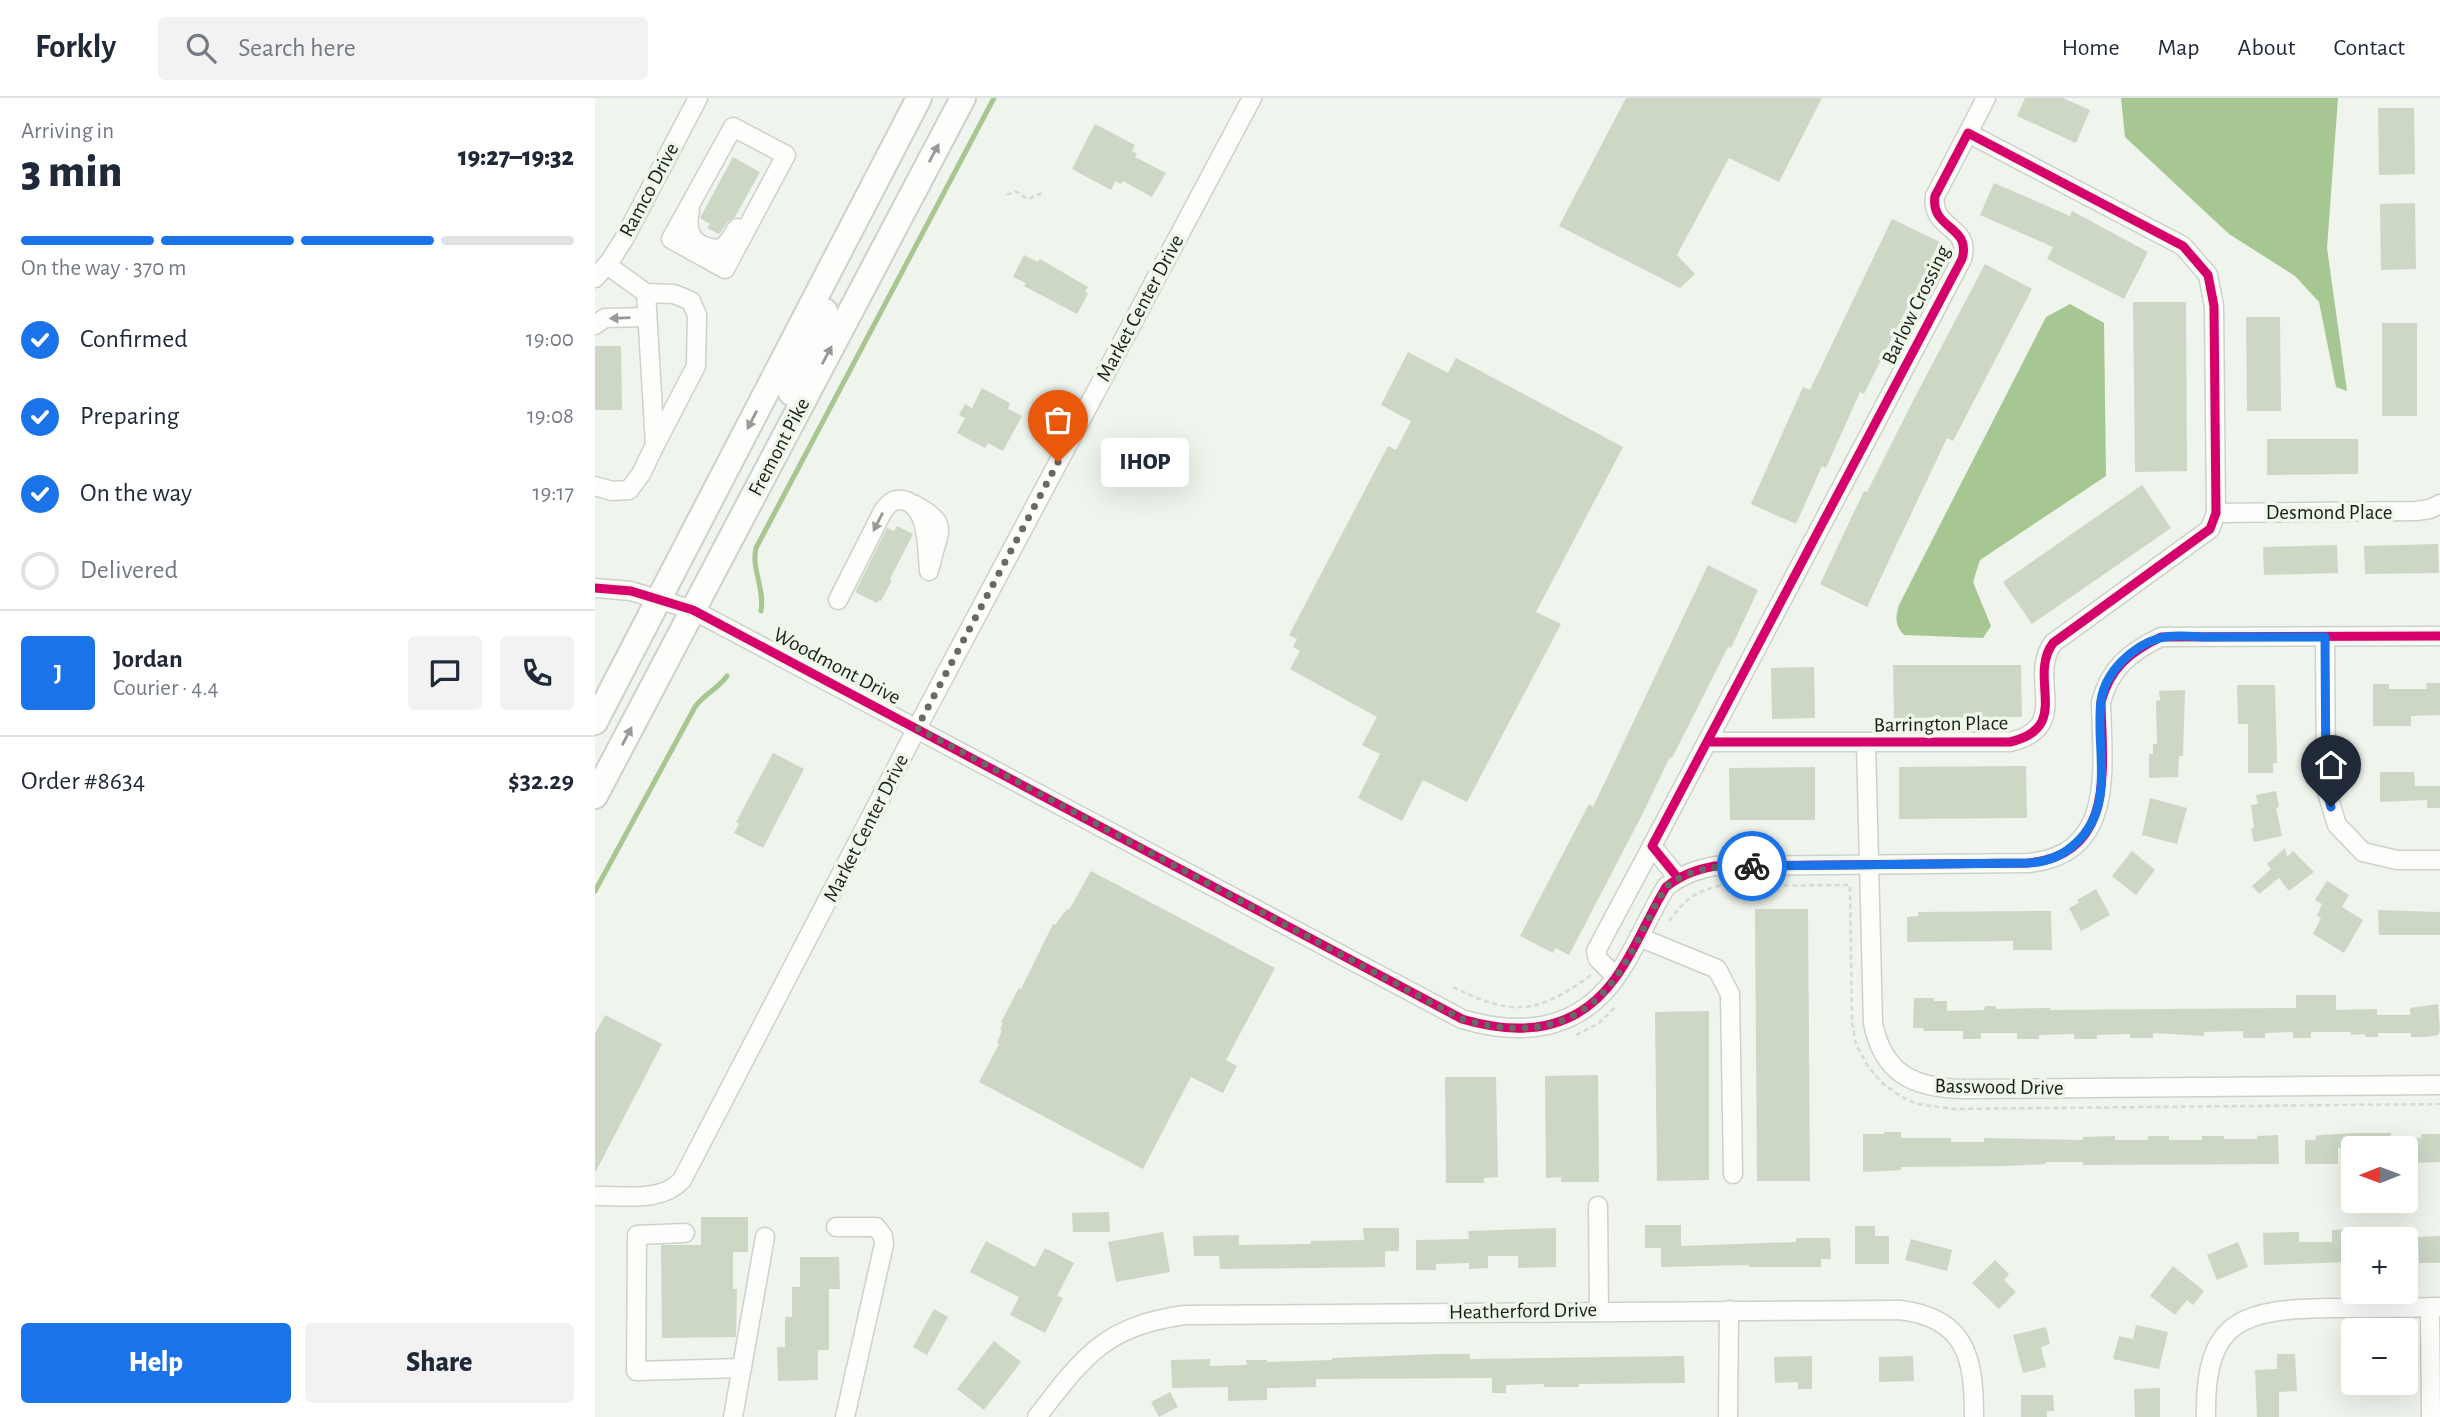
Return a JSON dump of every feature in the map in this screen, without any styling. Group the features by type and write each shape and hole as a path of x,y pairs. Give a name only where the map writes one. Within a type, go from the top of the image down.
{"highway":[{"name":"Fremont Pike","path":"595,796 676,604 866,200 919,98"},
{"name":"Fremont Pike","path":"595,722 676,604 963,98"},
{"path":"676,604 712,548 792,392 851,254 866,200"}],"street":[{"name":"Ramco Drive","path":"601,272 624,239 698,98"},
{"name":"Market Center Drive","path":"595,1196 661,1195 673,1190 682,1180 917,728 1252,98"},
{"name":"Barlow Crossing","path":"1616,977 1598,959 1596,951 1962,259 1964,243 1961,236 1939,219 1934,204 1935,196 1986,98"},
{"path":"733,127 786,155 767,191 725,269 671,239 733,127"},
{"path":"1968,133 2183,246 2208,275 2214,306 2216,513"},
{"path":"595,486 612,491 629,490 641,474 696,366 697,315 691,301 674,294 646,293 601,272"},
{"path":"646,293 655,445"},
{"path":"595,325 605,318 647,317"},
{"path":"838,600 889,503 896,500 912,504 922,518 929,571"},
{"name":"Desmond Place","path":"2216,513 2416,511 2430,509 2440,503"},
{"name":"Barrington Place","path":"1707,742 2010,742 2026,738 2037,731 2045,718 2045,664 2047,652 2053,643 2210,529 2216,513"},
{"name":"Woodmont Drive","path":"595,588 615,588 676,604 917,728 1462,1019 1484,1025 1523,1029 1556,1023 1594,1002 1616,977 1666,887 1678,878"},
{"path":"1652,846 1678,878 1694,870 1715,866 2042,862 2072,847 2084,836 2093,822 2102,790 2101,702 2113,671 2126,656 2161,638 2440,636"},
{"path":"2325,637 2326,789 2337,825 2363,852 2397,860 2440,860"},
{"name":"Basswood Drive","path":"1866,743 1873,1023 1877,1044 1901,1074 1936,1089 2440,1085"},
{"path":"1639,937 1717,969 1730,993 1733,1174"},
{"path":"1598,1206 1599,1310"},
{"path":"836,1227 876,1227 883,1236 884,1244 845,1417"},
{"path":"685,1233 637,1235 636,1371 742,1368"},
{"path":"733,1417 748,1345 765,1237"},
{"path":"2206,1417 2207,1373 2215,1350 2230,1330 2251,1317 2293,1309 2435,1307 2431,1417"},
{"name":"Heatherford Drive","path":"1037,1417 1097,1347 1123,1330 1160,1318 1185,1315 1599,1310 1900,1310 1924,1315 1955,1335 1969,1356 1974,1381 1975,1417"},
{"path":"1728,1417 1729,1310"}],"path":[{"path":"1007,195 1015,191 1028,199 1044,192"},
{"path":"1669,920 1687,898 1701,890 1719,886 1850,885"},
{"path":"1453,988 1488,1004 1528,1007 1560,997 1591,975"}],"shaded area":[{"path":"2121,98 2338,98 2327,248 2347,391 2336,387 2319,302 2295,276 2229,234 2125,137"},
{"path":"2070,304 2104,323 2106,476 1980,560 1973,582 1991,626 1983,638 1904,635 1897,621 1899,605 2046,317"}],"building":[{"path":"1626,98 1822,98 1779,182 1729,158 1677,255 1695,274 1680,288 1559,226"},
{"path":"2025,98 2063,98 2090,110 2076,143 2017,116"},
{"path":"2378,108 2414,108 2415,174 2379,175"},
{"path":"1095,124 1135,145 1132,151 1137,154 1135,157 1166,173 1152,197 1123,181 1121,184 1115,181 1111,190 1072,169"},
{"path":"733,157 760,172 735,217 728,221 719,234 707,228 710,224 700,218"},
{"path":"1994,183 2070,216 2072,211 2148,252 2124,299 2047,259 2053,247 1980,215"},
{"path":"2415,203 2416,269 2381,270 2380,204"},
{"path":"1892,219 1940,242 1864,394 1860,392 1826,468 1822,466 1796,524 1751,504 1803,387 1810,390"},
{"path":"1024,255 1038,262 1040,259 1088,287 1085,292 1088,294 1077,314 1024,286 1026,283 1013,277"},
{"path":"1985,264 2032,289 1953,441 1947,438 1867,607 1820,584 1864,491 1867,492"},
{"path":"2133,302 2186,302 2187,471 2135,472"},
{"path":"2246,317 2280,317 2281,411 2247,411"},
{"path":"2382,323 2417,323 2417,416 2382,416"},
{"path":"595,346 621,346 622,410 595,410"},
{"path":"1408,352 1448,373 1456,358 1623,447 1536,612 1561,624 1467,802 1423,780 1402,821 1358,798 1380,754 1362,745 1377,717 1290,669 1300,651 1293,647 1297,639 1289,635 1388,446 1396,450 1411,421 1381,405"},
{"path":"982,388 1010,403 1008,409 1022,416 1003,451 988,443 985,448 957,433 965,418 959,415 965,404 972,408"},
{"path":"2267,439 2358,439 2358,474 2267,475"},
{"path":"2142,485 2171,528 2032,624 2003,582"},
{"path":"897,526 913,534 890,579 892,580 881,601 877,603 855,592 887,528 894,531"},
{"path":"2438,544 2439,573 2365,574 2364,546"},
{"path":"2337,545 2338,573 2264,575 2263,547"},
{"path":"1708,565 1758,590 1731,648 1728,647 1569,955 1555,948 1553,953 1520,936 1589,804 1593,807"},
{"path":"1893,665 2021,665 2022,717 1894,718"},
{"path":"1814,667 1815,718 1772,719 1771,668"},
{"path":"2426,683 2440,683 2440,715 2411,716 2411,726 2373,726 2373,684 2389,684 2389,689 2427,689"},
{"path":"2237,685 2275,685 2277,763 2273,763 2273,773 2248,773 2248,724 2238,724"},
{"path":"2185,690 2183,756 2179,756 2178,777 2149,778 2149,754 2153,754 2153,744 2157,744 2156,701 2160,700 2159,691"},
{"path":"773,753 804,769 763,848 734,833 739,824 736,822"},
{"path":"2026,766 2027,818 1899,819 1899,767"},
{"path":"1815,767 1815,820 1730,820 1729,768"},
{"path":"2380,772 2414,772 2415,786 2440,786 2440,808 2427,808 2427,800 2380,802"},
{"path":"2276,791 2279,807 2276,808 2282,836 2254,842 2251,805 2258,804 2256,795"},
{"path":"2150,798 2187,808 2177,844 2142,835"},
{"path":"2285,848 2287,857 2293,851 2314,872 2289,891 2279,878 2259,894 2252,886 2271,869 2267,864"},
{"path":"2132,851 2155,870 2136,895 2112,876"},
{"path":"1091,871 1275,968 1226,1060 1237,1066 1223,1093 1191,1077 1143,1169 979,1082 999,1044 1001,1022 1019,988 1021,989 1053,924 1069,910"},
{"path":"2327,881 2349,895 2342,907 2363,920 2344,953 2313,934 2321,918 2317,916 2322,904 2315,900"},
{"path":"2096,889 2110,915 2081,931 2069,908"},
{"path":"1755,909 1808,909 1810,1181 1757,1181"},
{"path":"2378,910 2440,912 2440,935 2379,935"},
{"path":"2051,911 2052,950 2013,950 2013,941 1907,942 1907,917 1918,916 1918,912"},
{"path":"2296,995 2336,995 2336,1010 2377,1009 2377,1015 2410,1015 2410,1008 2438,1004 2440,1030 2438,1035 2427,1037 2411,1037 2411,1033 2378,1033 2378,1037 2365,1037 2365,1034 2351,1035 2351,1032 2311,1032 2311,1038 2293,1038 2293,1032 2265,1033 2265,1038 2243,1038 2243,1031 2204,1032 2204,1036 2153,1033 2153,1038 2130,1038 2130,1034 2097,1035 2097,1039 2074,1039 2074,1034 2017,1039 2017,1033 1981,1033 1981,1039 1963,1039 1963,1031 1924,1031 1923,1028 1913,1028 1914,998 1947,1001 1947,1011 1984,1010 1985,1006 1996,1006 1996,1009 2050,1010 2296,1008"},
{"path":"1709,1011 1709,1180 1657,1181 1655,1012"},
{"path":"605,1015 662,1044 595,1173 595,1034"},
{"path":"1598,1075 1599,1182 1561,1182 1561,1177 1546,1178 1545,1076"},
{"path":"1445,1077 1496,1077 1498,1177 1484,1178 1484,1183 1446,1183"},
{"path":"1901,1132 1901,1138 1951,1138 1951,1142 1984,1142 1984,1138 2083,1140 2083,1137 2115,1136 2115,1140 2148,1140 2148,1136 2169,1136 2169,1140 2202,1140 2202,1136 2257,1139 2257,1136 2278,1135 2279,1164 2083,1165 2083,1162 2046,1162 2006,1166 1901,1167 1901,1170 1863,1172 1863,1134"},
{"path":"2391,1133 2391,1136 2341,1136 2338,1164 2305,1164 2305,1140 2315,1140 2316,1136"},
{"path":"2421,1134 2440,1134 2440,1162 2419,1163"},
{"path":"1109,1212 1110,1232 1073,1232 1072,1213"},
{"path":"701,1217 748,1217 748,1252 733,1252 733,1289 737,1289 736,1337 662,1338 661,1245 701,1245"},
{"path":"1645,1225 1681,1225 1681,1246 1796,1242 1796,1238 1830,1238 1831,1259 1821,1259 1821,1267 1661,1267 1661,1248 1645,1248"},
{"path":"1855,1226 1875,1226 1875,1236 1889,1236 1889,1264 1855,1264"},
{"path":"1363,1228 1399,1228 1399,1251 1385,1251 1385,1267 1220,1269 1219,1256 1194,1256 1193,1236 1239,1235 1239,1245 1311,1244 1311,1241 1364,1240"},
{"path":"1556,1228 1556,1267 1518,1268 1518,1256 1488,1256 1488,1268 1469,1269 1469,1263 1436,1264 1436,1270 1416,1270 1416,1240 1469,1239 1468,1231"},
{"path":"2341,1229 2341,1262 2264,1265 2263,1233 2299,1232 2299,1242 2332,1242 2332,1230"},
{"path":"1163,1232 1170,1272 1116,1282 1108,1242"},
{"path":"2440,1236 2440,1263 2419,1263 2418,1237"},
{"path":"1911,1239 1952,1250 1947,1271 1905,1260"},
{"path":"986,1241 1035,1267 1045,1248 1074,1263 1057,1296 1063,1298 1045,1333 1010,1315 1019,1297 970,1272"},
{"path":"2238,1242 2248,1267 2217,1280 2207,1255"},
{"path":"800,1257 839,1257 840,1289 829,1289 829,1350 818,1350 818,1380 778,1381 777,1347 785,1347 785,1317 792,1317 792,1287 800,1287"},
{"path":"1995,1260 2009,1274 2004,1280 2016,1292 1999,1309 1972,1283"},
{"path":"2173,1266 2204,1291 2193,1305 2187,1300 2175,1315 2150,1296"},
{"path":"934,1309 948,1317 927,1355 913,1347"},
{"path":"2136,1325 2168,1332 2159,1369 2113,1359 2119,1336 2133,1339"},
{"path":"2046,1327 2050,1344 2041,1347 2046,1367 2023,1373 2013,1335"},
{"path":"994,1341 1021,1362 984,1410 957,1389"},
{"path":"1470,1354 1470,1359 1684,1356 1685,1383 1579,1384 1579,1387 1506,1385 1506,1393 1492,1393 1492,1378 1316,1379 1316,1387 1267,1388 1267,1400 1228,1401 1228,1387 1172,1388 1171,1360 1210,1359 1210,1366 1247,1365 1246,1360 1332,1360"},
{"path":"2277,1354 2295,1354 2297,1391 2279,1392 2279,1417 2257,1417 2255,1370 2277,1369"},
{"path":"1812,1356 1812,1389 1798,1389 1798,1382 1775,1383 1774,1357"},
{"path":"1913,1356 1914,1381 1879,1382 1879,1357"},
{"path":"2160,1388 2160,1417 2135,1417 2134,1389"},
{"path":"1170,1392 1178,1407 1159,1417 1151,1402"},
{"path":"2021,1395 2053,1395 2054,1411 2047,1411 2047,1417 2021,1417"}],"waterway":[{"path":"761,611 755,563 756,548 994,98"},
{"path":"595,891 695,707 727,676"}],"cycle path":[{"path":"1678,878 1652,846 1962,259 1964,248 1961,240 1939,215 1935,207 1935,196 1968,133 2183,246 2208,275 2214,306 2216,513 2210,529 2053,643 2046,657 2044,714 2040,725 2029,735 2010,742 1707,742"},
{"path":"595,588 631,591 693,610 1462,1019 1506,1028 1527,1028 1566,1019 1601,995 1630,955 1666,887 1695,871 1715,866 2028,863 2057,856 2077,843 2090,825 2098,804 2103,753 2101,702 2105,690 2123,662 2161,637 2440,636"}],"way so far":[{"path":"1058,462 917,728 1462,1019 1484,1025 1523,1029 1565,1020 1580,1012 1594,1002 1616,977 1666,887 1694,870 1715,866 1752,866"}],"place":[{"name":"IHOP","path":"1058,462"}],"route":[{"path":"1752,866 2028,863 2042,862 2057,856 2084,836 2099,807 2102,790 2101,702 2105,687 2113,671 2126,656 2161,638 2325,637 2326,789 2331,807"}]}
